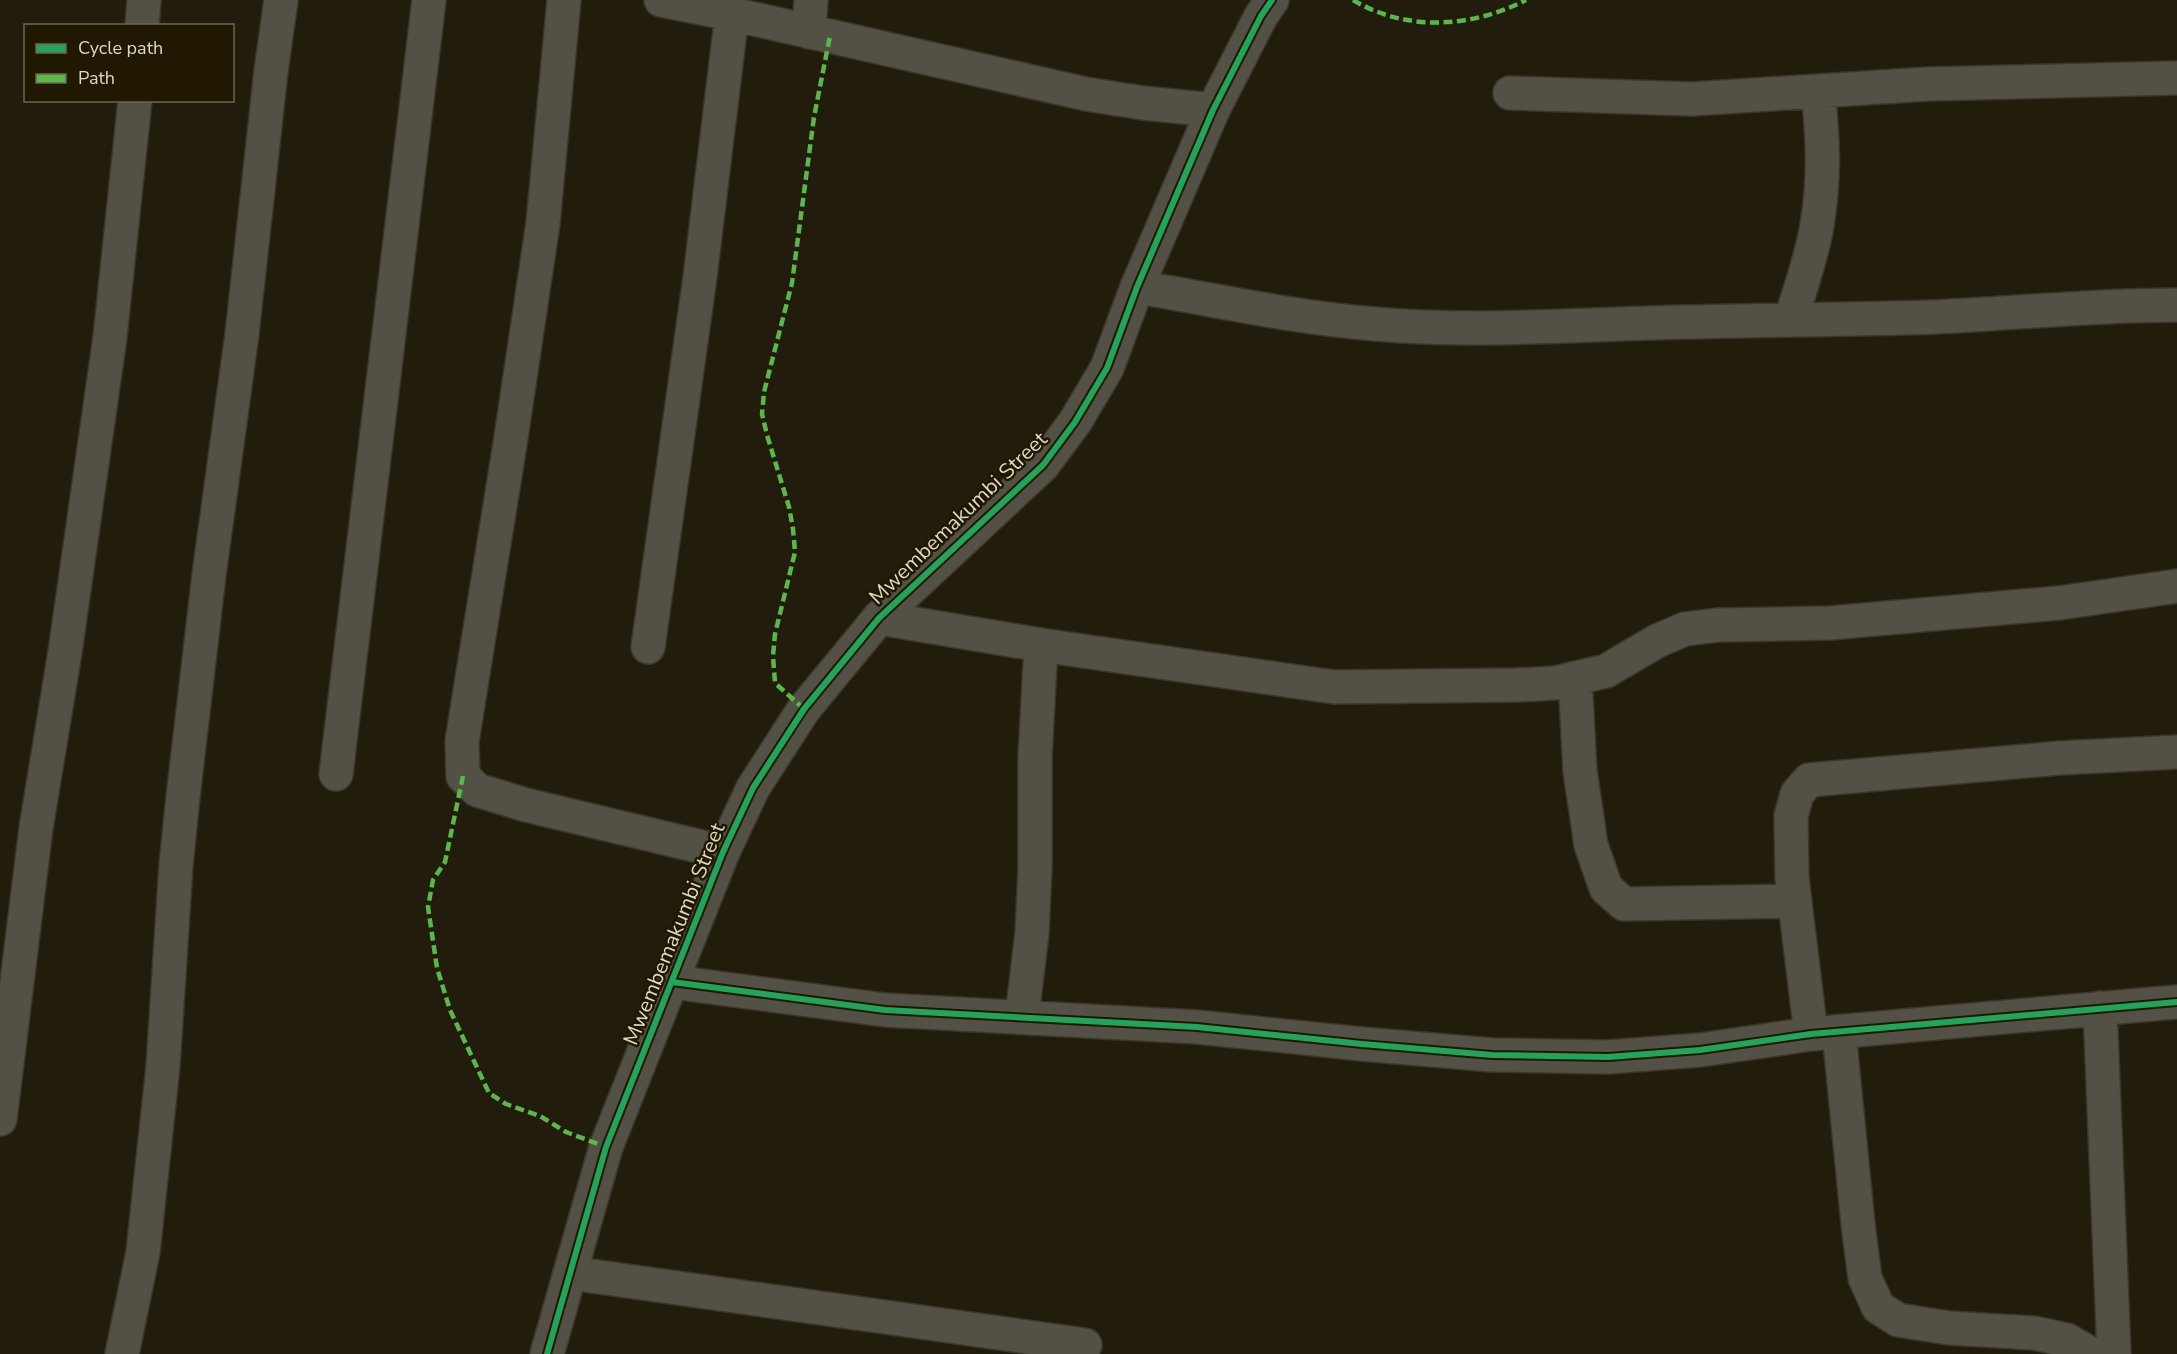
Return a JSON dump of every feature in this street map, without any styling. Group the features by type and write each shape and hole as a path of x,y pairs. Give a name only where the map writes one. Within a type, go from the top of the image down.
{"street":[{"path":"142,24 144,0"},
{"path":"122,1354 144,1240 163,1066 176,865 189,744 209,575 242,334 281,0"},
{"path":"336,774 429,0"},
{"path":"564,0 543,223 462,741 463,776 477,790 526,805 723,852"},
{"path":"661,0 1086,94 1143,103 1213,110"},
{"path":"809,32 811,0"},
{"name":"Mwembemakumbi Street","path":"547,1354 606,1147 723,852 753,788 804,709 879,618 1043,465 1075,422 1107,368 1137,287 1213,110 1261,16 1272,0"},
{"path":"648,647 699,289 732,14"},
{"path":"1510,93 1692,99 1928,84 2177,78"},
{"path":"1791,319 1817,228 1821,196 1823,142 1818,91"},
{"path":"0,1119 36,828 65,652 110,337 135,102"},
{"path":"1137,287 1278,313 1376,324 1487,329 1936,316 2124,305 2177,305"},
{"path":"879,618 1041,645 1334,687 1518,685 1555,683 1606,671 1685,629 1830,623 2060,603 2177,586"},
{"path":"1022,1016 1032,933 1035,868 1035,757 1041,645"},
{"path":"1575,678 1580,771 1591,845 1606,888 1624,904 1795,901"},
{"path":"2091,1354 2067,1340 2034,1333 1949,1328 1898,1320 1878,1307 1865,1278 1825,1033 1795,901 1792,878 1791,816 1797,794 1809,780 2060,758 2177,752"},
{"path":"672,982 885,1010 1197,1027 1362,1044 1504,1055 1608,1057 1700,1050 1825,1033 2177,1002"},
{"path":"2100,1008 2114,1354"},
{"path":"570,1273 1085,1345"}],"marked path":[{"path":"1353,0 1395,17 1439,22 1461,21 1483,16 1526,0"},
{"path":"804,709 775,683 773,656 775,634 795,552 789,507 762,414 764,392 792,283 814,117 830,36"},
{"path":"463,776 445,862 433,880 428,907 437,968 450,1010 489,1093 506,1104 540,1116 566,1132 606,1147"}],"cycle path":[{"path":"547,1354 606,1147 723,852 753,788 804,709 879,618 1043,465 1075,422 1107,368 1137,287 1213,110 1261,16 1272,0"},
{"path":"672,982 885,1010 1197,1027 1492,1055 1608,1057 1700,1050 1811,1034 2177,1002"}]}
